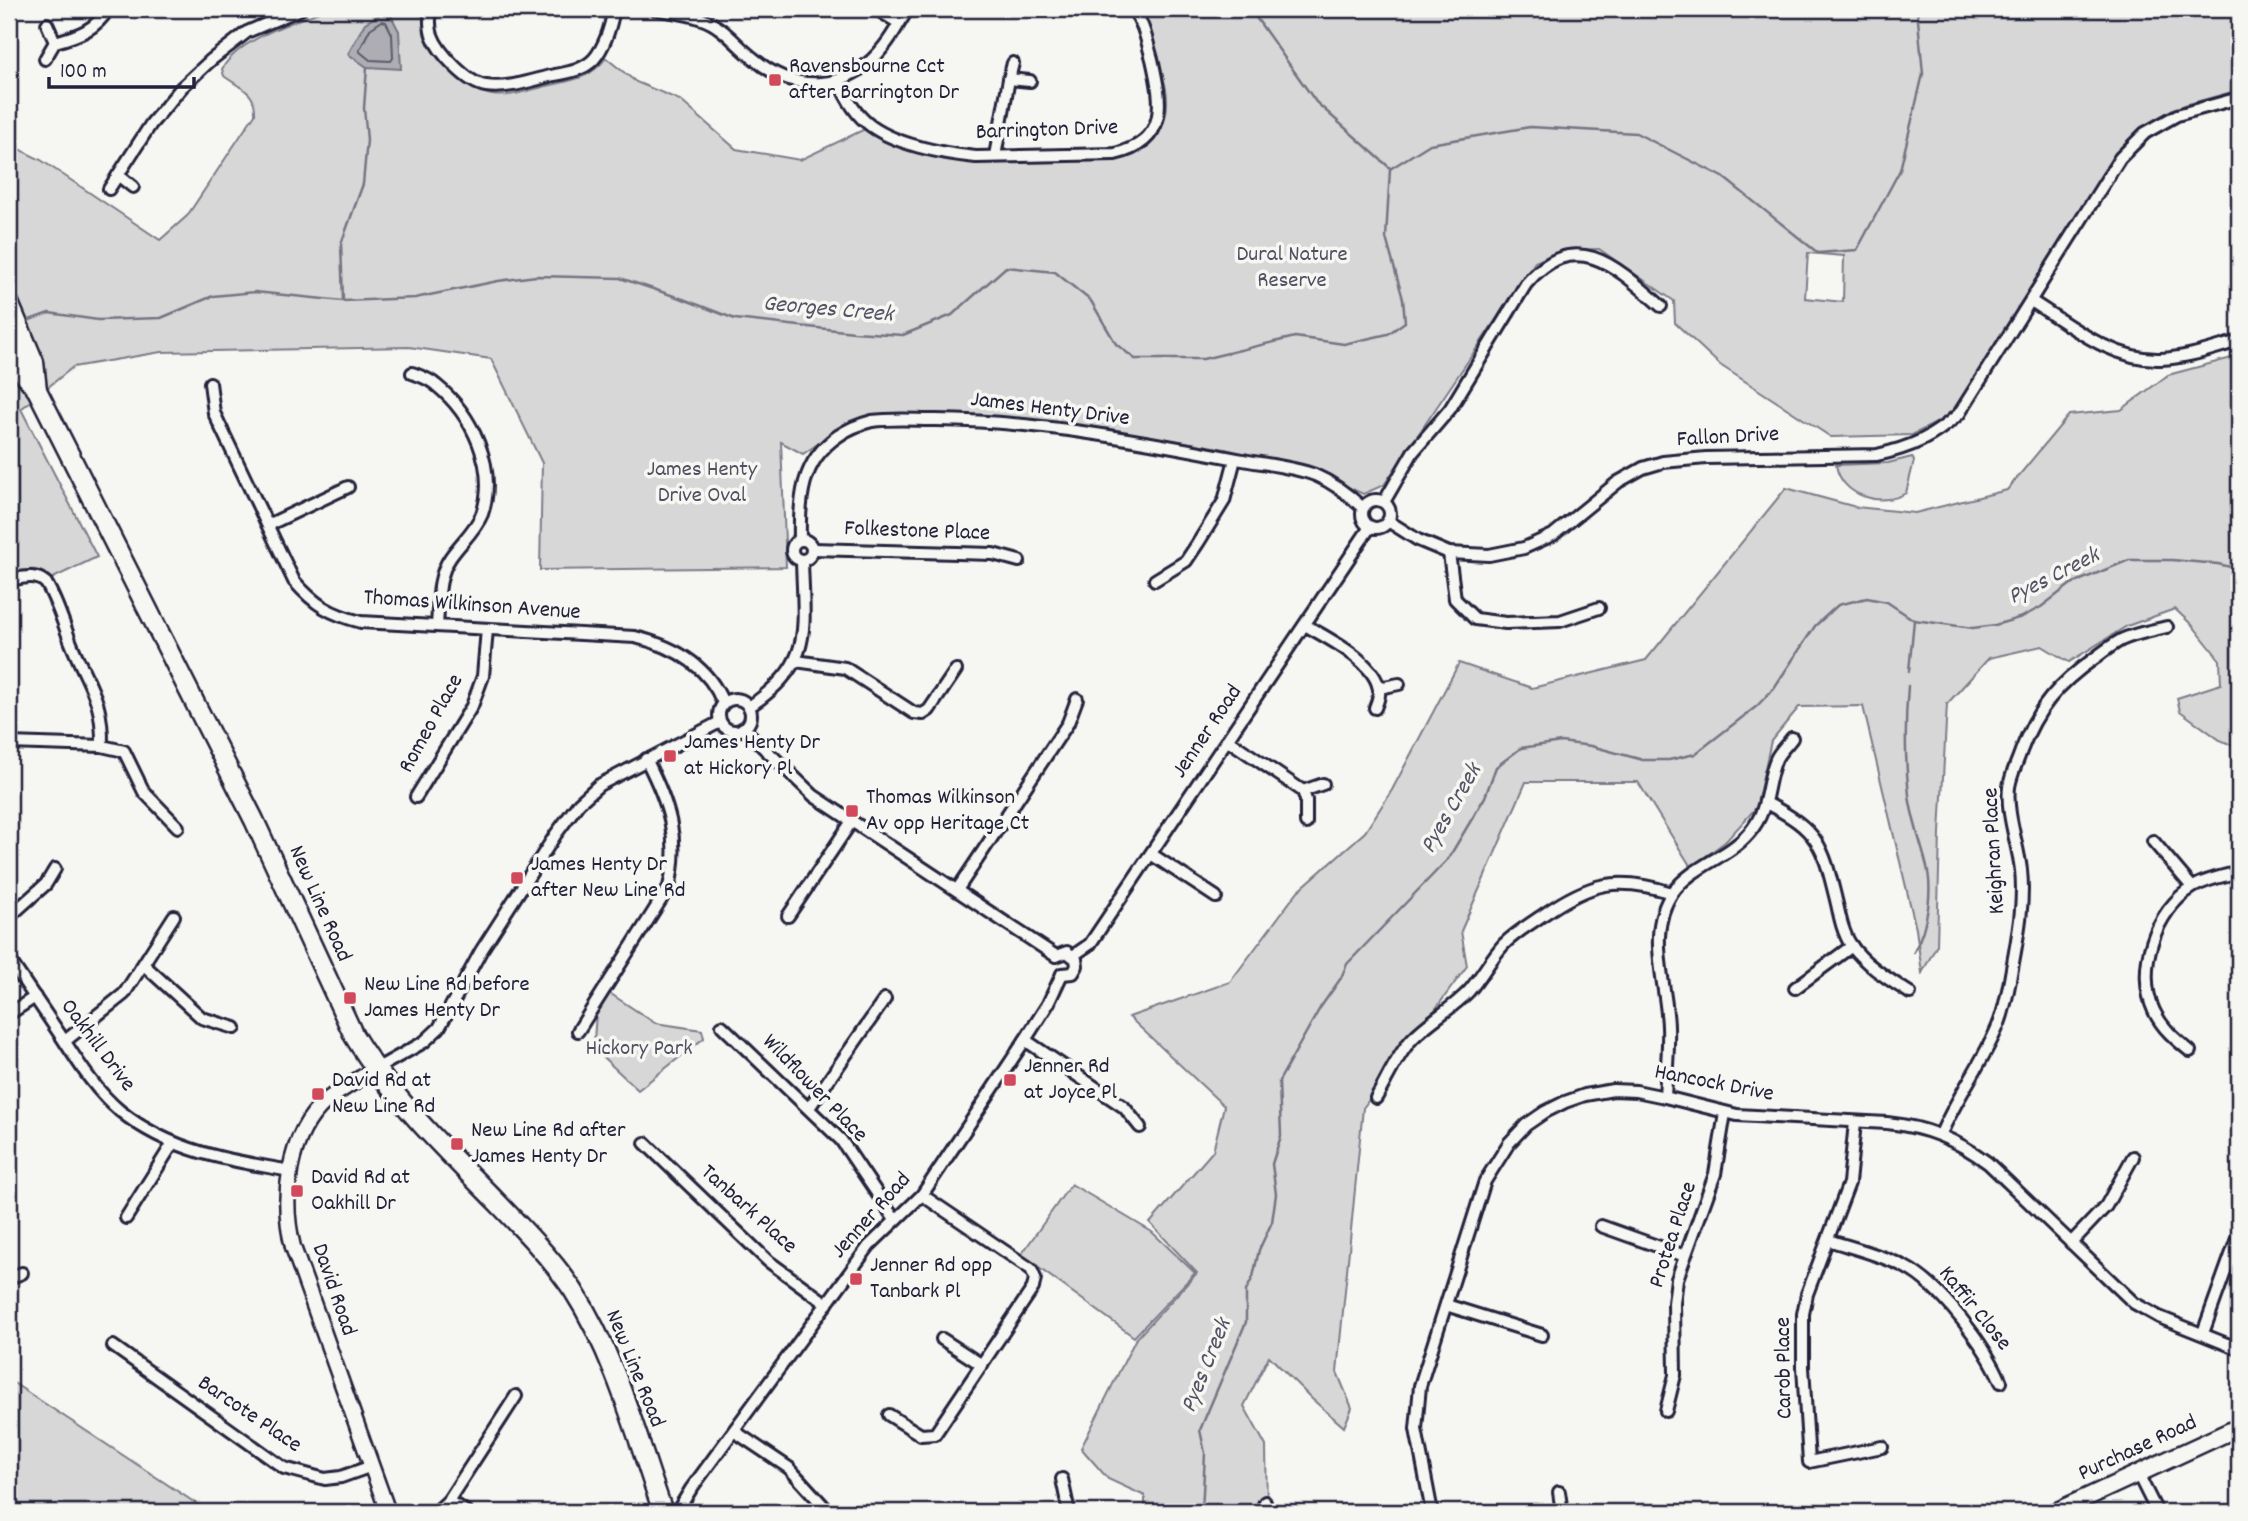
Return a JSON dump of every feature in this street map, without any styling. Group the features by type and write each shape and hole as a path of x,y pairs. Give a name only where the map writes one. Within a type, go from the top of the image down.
{"main road":[{"name":"New Line Road","path":"9,303 34,362 37,390"},
{"path":"9,319 29,364 34,369"},
{"name":"New Line Road","path":"9,341 24,374 37,390 254,820 354,1036 376,1069 452,1157 528,1235 572,1290 595,1330 613,1372 663,1512"},
{"name":"Purchase Road","path":"2055,1512 2239,1427"}],"street":[{"path":"45,59 55,42 95,26 108,9"},
{"path":"430,9 430,26 438,47 470,79 477,84 508,86 581,68 593,60 601,49 614,9"},
{"path":"654,9 702,19 720,29 753,59 777,76 806,84 838,80 856,73 885,46 908,9"},
{"path":"876,9 899,23"},
{"name":"Barrington Drive","path":"838,80 854,108 865,121 882,133 956,155 1115,154 1139,145 1149,136 1160,112 1160,99 1144,29 1133,9"},
{"path":"109,189 151,124 182,87 247,32 295,10"},
{"path":"47,24 55,42"},
{"path":"995,156 1013,63"},
{"path":"1009,79 1030,81"},
{"name":"Fallon Drive","path":"1388,521 1418,540 1449,553 1489,555 1524,548 1553,534 1618,482 1643,468 1663,462 1706,458 1877,455 1905,449 1926,440 1959,414 2120,158 2145,133 2178,115 2239,98"},
{"path":"118,175 133,187"},
{"path":"1384,502 1413,452 1450,409 1526,284 1539,268 1567,256 1591,257 1618,271 1661,306"},
{"path":"2031,301 2098,343 2124,354 2146,359 2181,357 2239,341"},
{"path":"412,373 434,383 454,402 474,429 486,478 482,514 475,528 450,558 443,571 437,625"},
{"name":"Thomas Wilkinson Avenue","path":"210,383 214,413 294,580 309,598 323,608 361,622 635,637 661,643 681,654 705,674 723,703"},
{"name":"James Henty Drive","path":"800,540 799,501 802,484 809,469 837,436 853,427 871,422 958,420 1106,436 1313,474 1347,494 1363,508"},
{"path":"1155,580 1186,561 1198,543 1224,501 1235,459"},
{"path":"268,525 348,487"},
{"path":"1370,501 1384,502 1390,513 1388,521 1382,527 1370,527 1363,521 1363,508 1370,501"},
{"name":"Jenner Road","path":"1074,956 1090,944 1370,527"},
{"path":"800,540 808,542 813,549 811,556 802,561 796,559 792,550 794,544 800,540"},
{"name":"Folkestone Place","path":"813,549 993,554 1018,561"},
{"path":"1449,553 1455,599 1475,619 1506,623 1560,621 1599,608"},
{"path":"749,707 784,678 796,661 802,641 804,616 802,561"},
{"path":"9,580 38,577 49,587 78,660 96,694 102,720 102,746"},
{"path":"1305,625 1355,656 1378,685 1384,687 1399,684"},
{"name":"Keighran Place","path":"1941,1134 1953,1105 1997,1028 2006,1000 2021,917 2022,890 2017,840 2009,805 2009,788 2025,741 2038,713 2061,684 2118,641 2167,627"},
{"name":"Romeo Place","path":"416,797 472,706 483,676 487,629"},
{"path":"796,661 845,668 914,713 923,714 929,710 956,670"},
{"path":"1376,708 1378,685"},
{"path":"737,699 749,707 751,716 743,728 733,731 723,726 719,712 723,703 737,699"},
{"path":"957,890 1068,723 1077,699"},
{"path":"376,1069 424,1042 439,1028 481,951 579,803 599,785 720,722"},
{"path":"743,728 814,796 1056,956"},
{"path":"1665,1097 1668,1027 1659,951 1663,914 1672,893 1699,867 1735,846 1749,833 1766,803 1776,758 1792,738"},
{"path":"1228,740 1303,791 1306,800 1306,823"},
{"path":"9,743 102,746 124,751 144,792 178,827"},
{"path":"578,1031 669,887 674,869 672,826 661,788 646,759"},
{"path":"1303,791 1323,783"},
{"path":"1766,803 1793,817 1807,828 1820,844 1840,921 1852,946 1881,974 1910,993"},
{"path":"788,916 852,821"},
{"path":"2152,841 2192,887"},
{"path":"1151,854 1216,897"},
{"path":"9,917 46,884 55,869"},
{"path":"2190,1051 2168,1033 2154,1010 2147,971 2157,928 2176,902 2192,887 2239,872"},
{"path":"1376,1098 1409,1041 1468,991 1503,945 1564,900 1603,884 1623,882 1672,893"},
{"path":"65,1041 124,994 174,916"},
{"path":"1795,988 1852,946"},
{"path":"1063,952 1074,956 1077,962 1076,970 1062,974 1054,967 1056,956 1063,952"},
{"name":"Oakhill Drive","path":"9,959 99,1090 121,1111 173,1143 231,1161 290,1171"},
{"path":"144,965 202,1018 235,1028"},
{"name":"Jenner Road","path":"677,1512 691,1489 869,1246 922,1195 1026,1040 1062,974"},
{"path":"9,1014 35,997"},
{"path":"809,1108 885,999"},
{"name":"Wildflower Place","path":"722,1026 841,1140 895,1220"},
{"path":"1026,1040 1124,1107 1140,1127"},
{"name":"David Road","path":"376,1069 340,1091 314,1114 301,1136 290,1171 287,1205 290,1233 388,1512"},
{"name":"Hancock Drive","path":"1432,1512 1416,1429 1420,1387 1485,1181 1496,1160 1526,1125 1545,1112 1585,1095 1613,1090 1636,1091 1725,1113 1909,1125 1941,1134 1965,1146 1988,1163 2134,1303 2158,1317 2239,1349"},
{"name":"Protea Place","path":"1666,1411 1675,1375 1674,1304 1677,1279 1716,1174 1725,1113"},
{"name":"Carob Place","path":"1854,1122 1849,1183 1807,1294 1803,1314 1803,1367 1810,1462 1882,1447"},
{"path":"127,1218 173,1143"},
{"name":"Tanbark Place","path":"645,1143 768,1261 827,1304"},
{"path":"2071,1243 2106,1206 2133,1157"},
{"path":"889,1415 921,1435 935,1434 1033,1288 1035,1278 1031,1269 922,1195"},
{"path":"1601,1226 1685,1256"},
{"path":"2203,1334 2239,1233"},
{"name":"Kaffir Close","path":"1828,1240 1903,1265 1926,1279 1993,1362 2001,1382"},
{"path":"9,1278 22,1273"},
{"path":"1446,1305 1542,1335"},
{"path":"942,1339 982,1365"},
{"name":"Barcote Place","path":"113,1346 285,1468 325,1479 341,1477 372,1466"},
{"path":"436,1512 448,1500 516,1396"},
{"path":"734,1430 789,1468 829,1512"},
{"path":"2138,1474 2157,1512"},
{"path":"1062,1479 1069,1512"},
{"path":"1559,1492 1562,1512"},
{"path":"448,1500 467,1512"}],"green space":[{"path":"326,9 424,9 426,36 436,53 463,80 492,95 514,94 575,80 594,70 606,58 636,82 680,100 736,149 800,160 867,128 973,161 1116,159 1136,152 1158,133 1166,115 1167,104 1167,93 1150,28 1142,9 2239,9 2239,90 2185,105 2142,127 2103,175 1954,414 1912,435 1831,437 1720,365 1675,323 1674,301 1599,249 1562,250 1535,262 1384,485 1363,494 1303,466 1225,449 1113,430 975,416 889,416 847,424 803,454 781,442 786,567 540,570 542,463 491,359 409,347 161,352 73,367 21,409 97,557 51,579 37,570 9,573 9,144 41,160 160,240 187,216 255,114 250,95 224,76 222,69 241,48 254,40","holes":["1808,253 1844,256 1843,302 1805,298"]},
{"path":"2239,356 2239,748 2220,740 2180,711 2177,698 2221,684 2220,660 2193,626 2175,609 2127,626 2069,662 2042,646 1989,658 1947,704 1937,945 1922,973 1916,929 1863,706 1799,707 1771,741 1756,808 1725,842 1691,867 1638,782 1526,782 1461,931 1467,966 1363,1108 1337,1372 1352,1408 1344,1427 1269,1356 1244,1406 1266,1446 1267,1512 1145,1512 1145,1496 1108,1479 1081,1448 1135,1340 1197,1273 1150,1223 1213,1151 1224,1106 1129,1017 1230,982 1298,891 1365,832 1392,790 1459,663 1532,688 1646,660 1786,488 1856,507 1915,513 2007,490 2069,415 2121,410 2168,375"},
{"path":"1912,457 1914,461 1906,493 1885,499 1874,499 1854,491 1839,476 1836,465 1888,463"},
{"name":"Hickory Park","path":"608,992 655,1023 702,1030 704,1038 638,1090 591,1046 596,1013"},
{"path":"1071,1184 1152,1232 1195,1273 1134,1337 1021,1255"},
{"path":"9,1380 209,1512 9,1512"}],"water":[{"path":"388,10 399,31 401,69 367,67 348,54 365,23"}],"waterway":[{"path":"1250,9 1316,102 1390,168"},
{"name":"Georges Creek","path":"27,321 49,313 98,320 161,318 213,296 255,292 343,301 415,298 536,276 620,278 735,319 903,335 952,315 1006,267 1055,272 1091,301 1116,344 1135,359 1203,359 1295,337 1344,344 1388,334 1405,322 1403,299 1386,238 1390,169 1430,144 1530,127 1636,133 1723,177 1818,253 1857,250 1900,170 1923,74 1917,9"},
{"path":"343,300 341,244 363,184 367,140 364,108 367,67"},
{"name":"Pyes Creek","path":"1202,1512 1205,1453 1200,1430 1246,1322 1246,1291 1253,1277 1259,1250 1272,1222 1276,1194 1272,1164 1281,1136 1279,1081 1347,964 1448,859 1485,797 1496,767 1521,748 1561,742 1591,746 1643,760 1669,760 1695,754 1757,706 1774,688 1815,626 1838,605 1867,598 1887,602 1914,620 1973,628 2022,617 2041,607 2071,584 2129,560 2172,560 2218,564 2239,569"},
{"path":"1909,671 1914,620"},
{"path":"1908,686 1906,740 1909,795 1929,885 1926,920 1914,952"}],"place":[{"name":"Ravensbourne Cct after Barrington Dr","path":"775,80"},
{"name":"James Henty Dr at Hickory Pl","path":"670,756"},
{"name":"Thomas Wilkinson Av opp Heritage Ct","path":"852,811"},
{"name":"James Henty Dr after New Line Rd","path":"517,878"},
{"name":"New Line Rd before James Henty Dr","path":"350,998"},
{"name":"Jenner Rd at Joyce Pl","path":"1010,1080"},
{"name":"David Rd at New Line Rd","path":"318,1094"},
{"name":"New Line Rd after James Henty Dr","path":"457,1144"},
{"name":"David Rd at Oakhill Dr","path":"297,1191"},
{"name":"Jenner Rd opp Tanbark Pl","path":"856,1279"}],"park label":[{"name":"Dural Nature Reserve","path":"1292,268"},
{"name":"James Henty Drive Oval","path":"702,483"}]}
